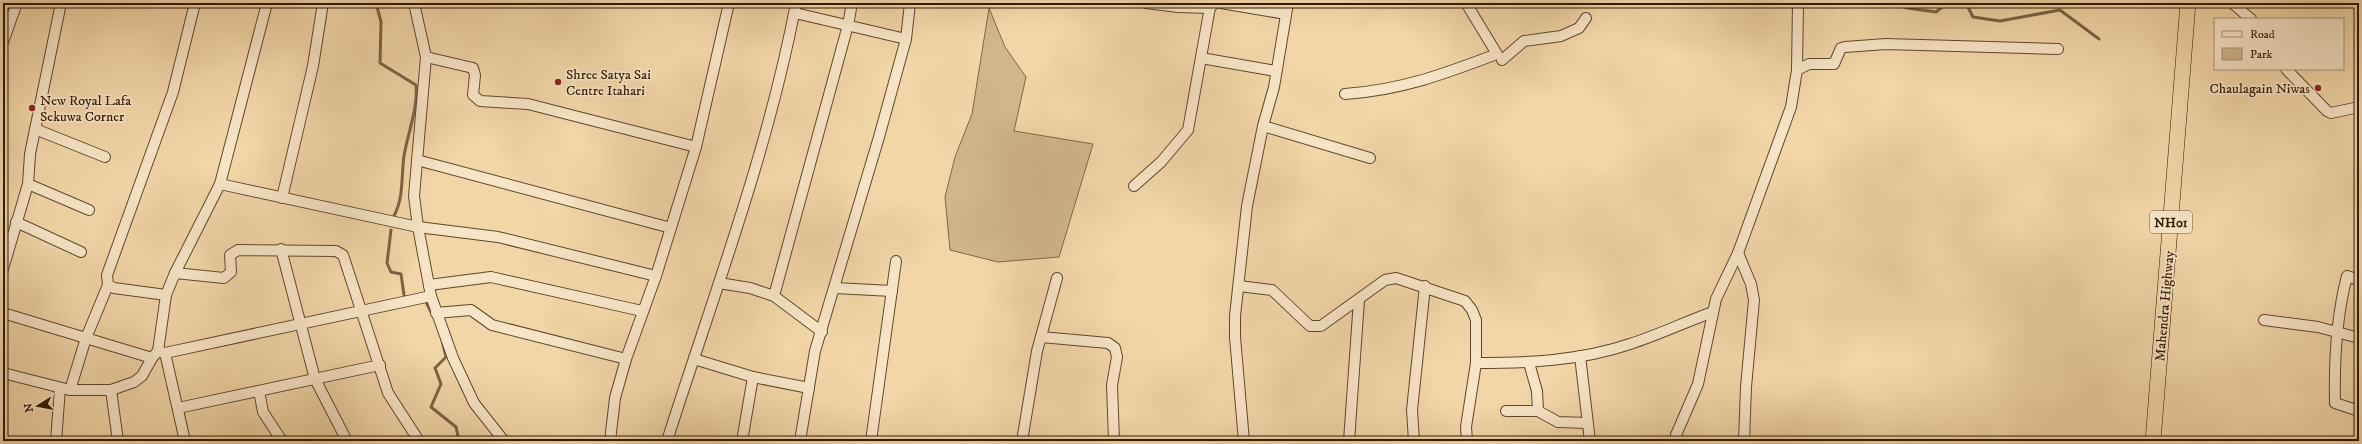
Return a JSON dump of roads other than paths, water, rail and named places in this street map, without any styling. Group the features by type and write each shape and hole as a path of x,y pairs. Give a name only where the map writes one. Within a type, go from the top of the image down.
{"highway":[{"name":"Mahendra Highway","path":"2153,441 2188,3"}],"street":[{"path":"3,42 16,3"},
{"path":"3,269 28,184 35,129 61,3"},
{"path":"56,441 65,389 108,285 106,275 173,92 194,3"},
{"path":"185,441 178,408 158,354 166,295 174,273 220,184 267,3"},
{"path":"414,3 426,57 414,196 418,227 431,296 436,313 474,403 504,441"},
{"path":"610,441 615,398 626,358 642,310 656,276 696,147 729,3"},
{"path":"774,296 848,25 852,3"},
{"path":"800,441 815,351 835,288 906,39 910,3"},
{"path":"1134,186 1161,162 1188,130 1212,5 1178,7 1146,3"},
{"path":"1221,3 1286,14"},
{"path":"1244,441 1235,337 1247,206 1276,71 1288,3"},
{"path":"1345,94 1379,92 1425,81 1497,54 1466,3"},
{"path":"1676,441 1676,435 1698,384 1716,299 1738,253 1791,107 1797,70 1798,3"},
{"path":"2232,3 2250,18"},
{"path":"667,441 718,283 781,78 796,8 848,25 906,39"},
{"path":"282,198 313,66 322,9"},
{"path":"1502,60 1524,42 1561,36 1579,28 1586,18"},
{"path":"1797,70 1809,64 1834,64 1841,48 1845,47 1886,44 2058,50"},
{"path":"426,57 473,68 475,76 473,95 480,101 528,104 696,147"},
{"path":"1201,58 1276,71"},
{"path":"2287,70 2327,111 2331,113 2359,107"},
{"path":"1263,126 1370,158"},
{"path":"35,129 105,157"},
{"path":"417,160 671,228"},
{"path":"28,184 89,210"},
{"path":"220,184 418,227 498,237 656,276"},
{"path":"16,222 81,252"},
{"path":"174,273 224,278 231,272 230,255 234,251 281,249 336,251 343,255 380,365 388,394 419,441"},
{"path":"281,249 315,379 347,441"},
{"path":"1738,253 1751,284 1754,300 1746,387 1744,441"},
{"path":"871,441 896,261"},
{"path":"2359,280 2347,276 2340,304 2337,333 2335,403 2359,411"},
{"path":"429,285 491,278 642,310"},
{"path":"1022,441 1041,337 1057,278"},
{"path":"1239,286 1272,290 1310,326 1316,327 1359,300 1385,280 1396,278 1425,286 1465,301 1472,310 1476,320 1476,363 1466,427 1467,441"},
{"path":"718,283 750,288 774,296 822,332"},
{"path":"108,285 166,295"},
{"path":"1414,441 1412,410 1425,286"},
{"path":"835,288 892,291"},
{"path":"3,313 86,338 158,354 431,296"},
{"path":"1349,441 1359,300"},
{"path":"436,313 471,310 492,325 626,358"},
{"path":"1476,363 1529,363 1580,356 1629,344 1713,312"},
{"path":"2264,320 2318,327 2359,338"},
{"path":"1041,337 1108,343 1115,348 1117,357 1112,385 1114,441"},
{"path":"3,373 65,389 111,390 134,382 142,376 158,354"},
{"path":"1580,356 1590,441"},
{"path":"694,359 753,377 809,388"},
{"path":"1529,363 1536,391 1538,411"},
{"path":"178,408 380,365"},
{"path":"742,441 753,377"},
{"path":"111,390 118,441"},
{"path":"259,391 263,412 282,441"},
{"path":"1506,411 1538,411 1558,422 1587,423"}],"waterway":[{"path":"376,3 381,22 380,63 416,85 416,103 404,156 401,194 394,216"},
{"path":"1820,3 1832,7 1853,3"},
{"path":"1894,3 1907,8 1936,12 1947,3 1959,3"},
{"path":"1966,3 1973,17 2000,21 2060,10 2099,39"},
{"path":"391,230 387,263 391,272 401,274 404,295"},
{"path":"426,302 433,316"},
{"path":"442,340 446,357 435,368 441,384 431,407 456,427 459,441"}],"place":[{"name":"Shree Satya Sai Centre Itahari","path":"558,82"},
{"name":"Chaulagain Niwas","path":"2318,88"},
{"name":"New Royal Lafa Sekuwa Corner","path":"32,108"}]}
